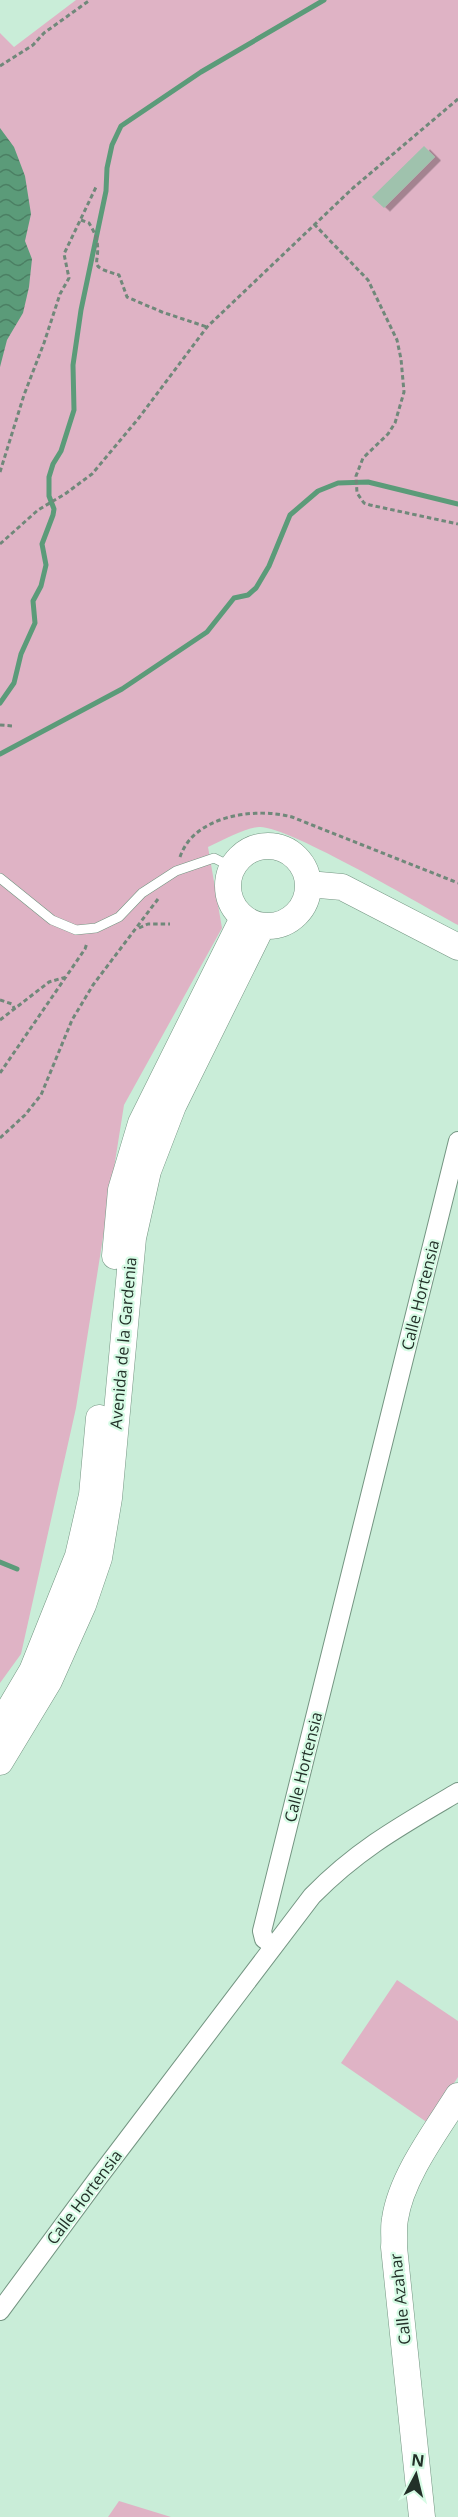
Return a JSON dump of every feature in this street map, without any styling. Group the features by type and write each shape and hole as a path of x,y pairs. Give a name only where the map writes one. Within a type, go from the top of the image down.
{"street":[{"path":"264,846 277,846 299,860 306,872 308,884 304,903 292,918 281,924 252,922 233,907 228,894 228,880 232,867 240,856 251,849 264,846"},
{"path":"308,884 342,887 458,947"},
{"name":"Avenida de la Gardenia","path":"0,1725 32,1671 78,1556 92,1495 121,1190 134,1145 141,1123 252,922"},
{"name":"Avenida de la Gardenia","path":"0,1762 49,1681 83,1605 99,1558 110,1498 132,1238 148,1171 173,1106 252,922"},
{"name":"Calle Hortensia","path":"0,2311 274,1946 264,1939 262,1931 458,1141"},
{"path":"274,1946 312,1896 335,1872 366,1847 458,1792"},
{"name":"Calle Azahar","path":"422,2517 394,2247 394,2220 400,2196 418,2161 458,2096"}],"lane":[{"path":"0,878 52,920 76,930 96,928 119,917 142,893 176,872 214,858 232,867"}],"path":[{"path":"0,66 33,45 44,33 90,0"},
{"path":"0,544 38,510 92,474 138,419 207,327 314,224 411,137 458,99"},
{"path":"0,472 24,395 60,294 69,278 64,254 97,185"},
{"path":"81,220 89,222 97,240 96,262 101,270 119,275 127,297 207,327"},
{"path":"314,224 368,280 397,340 401,359 404,392 395,423 388,434 369,451 359,467 356,476 357,493 364,503 370,505 458,524"},
{"path":"0,725 13,726"},
{"path":"176,872 182,851 189,840 209,825 232,816 274,812 292,817 458,884"},
{"path":"0,1138 25,1115 41,1095 72,1020 93,985 158,899"},
{"path":"137,928 148,924 170,924"},
{"path":"0,1073 85,949 89,929"},
{"path":"0,1020 49,982 66,976"},
{"path":"0,1000 12,1004 15,1010"}],"shaded area":[{"path":"76,0 458,0 458,925 326,852 274,830 253,828 208,847 222,928 124,1105 76,1408 21,1654 0,1683 0,33 14,47"},
{"path":"397,1980 458,2021 458,2077 428,2123 341,2063"},
{"path":"119,2501 171,2517 108,2517"}],"water":[{"path":"0,128 14,147 25,176 31,214 25,241 32,259 23,313 7,340 0,367"}],"building":[{"path":"424,146 435,157 384,208 372,197"}],"waterway":[{"path":"0,703 14,683 21,654 35,623 33,601 41,586 46,565 42,544 54,509 49,496 49,477 53,464 61,451 74,410 73,365 81,310 106,191 107,168 112,145 121,126 201,72 324,0"},
{"path":"0,754 122,689 207,632 234,598 248,595 256,588 269,566 290,515 318,491 338,483 368,482 458,504"},
{"path":"0,1562 17,1569"}]}
